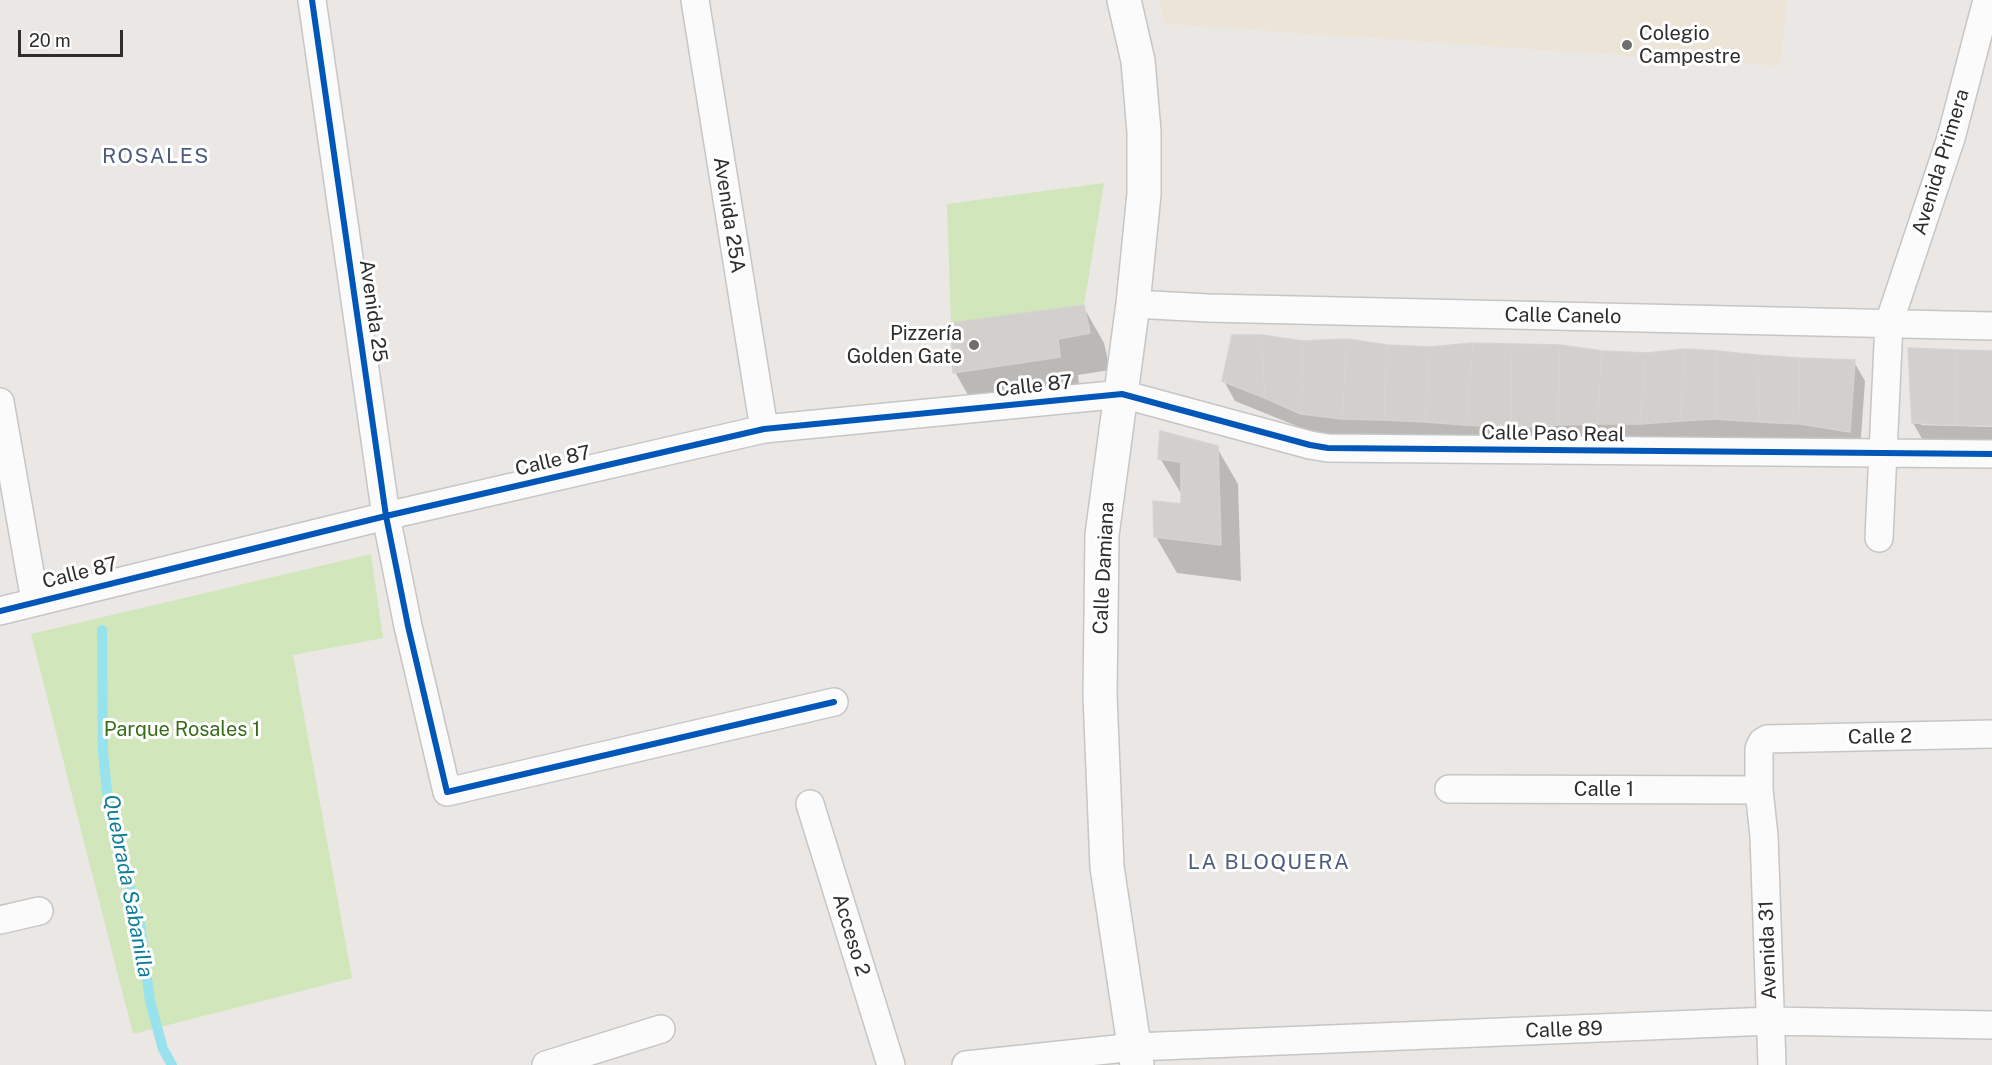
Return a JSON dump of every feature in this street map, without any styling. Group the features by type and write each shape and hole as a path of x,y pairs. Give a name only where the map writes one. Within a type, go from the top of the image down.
{"street":[{"name":"Avenida 25","path":"312,0 386,516 408,626 447,792 834,702"},
{"name":"Avenida 25A","path":"695,0 764,429"},
{"name":"Calle Damiana","path":"1124,0 1138,61 1144,132 1144,194 1122,394 1102,535 1100,695 1107,867 1136,1056"},
{"name":"Avenida Primera","path":"1879,538 1889,323 1952,138 1988,0"},
{"name":"Calle Canelo","path":"1133,304 1992,326"},
{"name":"Calle 87","path":"0,610 386,516 764,429 1122,394"},
{"name":"Calle Paso Real","path":"1122,394 1328,448 1992,454"},
{"path":"0,402 36,601"},
{"name":"Calle 2","path":"1767,739 1992,734"},
{"name":"Avenida 31","path":"1767,739 1762,742 1759,749 1759,790 1764,836 1772,1065"},
{"name":"Calle 1","path":"1449,789 1759,790"},
{"name":"Acceso 2","path":"810,804 891,1065"},
{"path":"0,920 39,911"},
{"name":"Calle 89","path":"966,1065 1770,1021 1992,1025"},
{"path":"546,1065 661,1029"}],"shaded area":[{"name":"Colegio Campestre","path":"1158,0 1787,0 1780,66 1165,24"}],"green space":[{"path":"1104,183 1084,305 951,323 947,204"},
{"name":"Parque Rosales 1","path":"371,554 383,638 293,655 352,978 133,1034 31,634"}],"building":[{"path":"1084,305 1090,333 1058,339 1060,357 953,373 951,323"},
{"path":"1232,335 1261,335 1265,398 1222,381"},
{"path":"1261,335 1303,341 1301,414 1265,398"},
{"path":"1347,339 1387,345 1384,420 1342,419"},
{"path":"1347,339 1342,419 1301,414 1303,341"},
{"path":"1473,343 1512,344 1511,428 1466,425"},
{"path":"1473,343 1466,425 1425,422 1430,347"},
{"path":"1512,344 1560,345 1558,425 1511,428"},
{"path":"1387,345 1430,347 1425,422 1384,420"},
{"path":"1560,345 1602,351 1597,424 1558,425"},
{"path":"1908,348 1955,350 1956,425 1912,423"},
{"path":"1685,349 1717,351 1715,419 1680,421"},
{"path":"1685,349 1680,421 1640,424 1646,353"},
{"path":"1955,350 1992,351 1992,426 1956,425"},
{"path":"1602,351 1646,353 1640,424 1597,424"},
{"path":"1717,351 1757,355 1759,422 1715,419"},
{"path":"1757,355 1799,358 1800,424 1759,422"},
{"path":"1799,358 1855,360 1850,432 1800,424"},
{"path":"1160,431 1218,446 1221,545 1154,537 1153,501 1181,504 1181,462 1158,459"}],"waterway":[{"name":"Quebrada Sabanilla","path":"102,630 103,752 107,792 116,839 140,924 150,1001 163,1049 172,1065"}],"cycle path":[{"path":"312,0 386,516 408,626 447,792 834,702"},
{"path":"0,611 386,516 764,429 1122,394 1328,448 1992,454"}],"place":[{"name":"Colegio Campestre","path":"1627,45"},
{"name":"Pizzería Golden Gate","path":"974,345"}],"district":[{"name":"ROSALES","path":"156,157"},
{"name":"LA BLOQUERA","path":"1269,863"}]}
